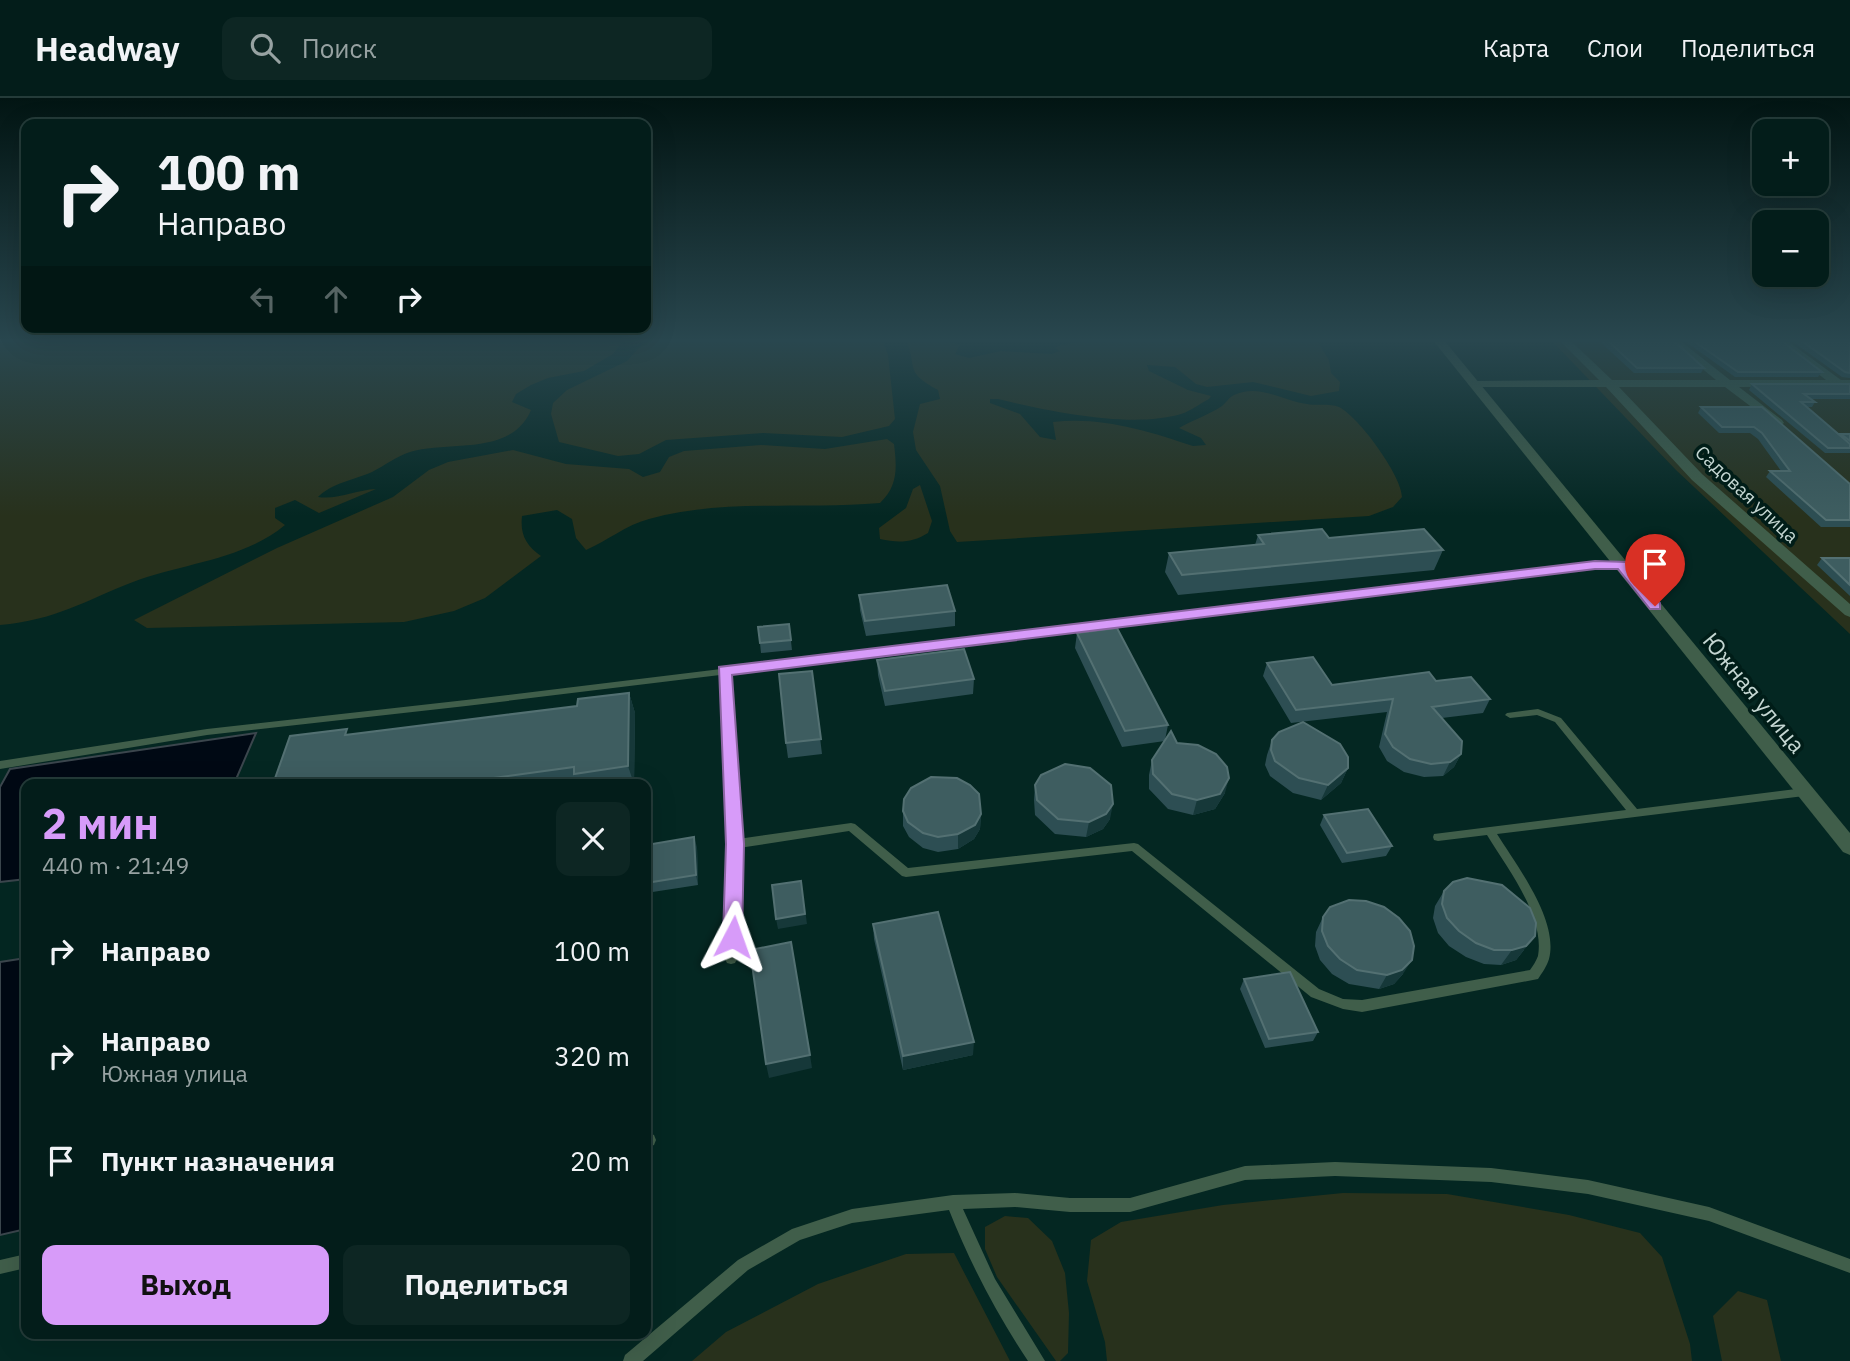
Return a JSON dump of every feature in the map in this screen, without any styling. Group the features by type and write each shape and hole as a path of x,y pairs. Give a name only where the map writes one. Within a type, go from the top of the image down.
{"street":[{"name":"Южная улица","path":"1485,398 1850,847"},
{"name":"Садовая улица","path":"1622,398 1697,477 1850,612"},
{"path":"1747,398 1789,432"}],"lane":[{"path":"0,765 304,719 724,671 1564,568 1622,565"},
{"path":"724,671 735,844 736,893 731,959"},
{"path":"1510,715 1538,712 1558,720 1635,813"},
{"path":"1438,837 1804,792"},
{"path":"735,844 851,827 906,873 1134,847 1315,993 1343,1004 1362,1006 1534,975 1543,965 1547,939 1541,920 1490,831"},
{"path":"631,1361 743,1265 797,1234 852,1216 953,1202 1015,1200 1070,1205 1130,1205 1258,1173 1335,1169 1491,1175 1588,1187 1709,1214 1850,1266"},
{"path":"953,1202 978,1266 1010,1322 1037,1361"},
{"path":"0,1267 21,1262"}],"green space":[{"path":"0,398 514,398 512,402 531,410 522,425 509,435 494,441 410,452 372,472 336,485 318,497 376,489 319,513 295,500 275,508 275,518 285,525 251,546 133,582 54,614 0,625"},
{"path":"558,398 893,398 895,419 889,426 842,437 763,433 666,440 639,454 618,456 559,442 551,414 553,403"},
{"path":"1210,398 1181,414 1138,420 1090,417 990,399 990,403 1020,414 1040,437 1056,440 1053,422 1089,421 1142,430 1193,446 1206,445 1201,438 1179,428 1217,409 1230,398 1283,398 1307,404 1335,406 1347,413 1368,434 1395,475 1402,497 1393,507 1369,516 957,542 950,531 940,486 916,450 913,432 920,404 940,399"},
{"path":"1607,398 1850,398 1850,634 1676,470"},
{"path":"887,439 894,444 895,476 890,490 880,503 735,507 677,513 641,522 586,550 576,538 572,519 557,510 522,516 525,539 541,556 485,598 454,611 404,622 147,628 134,620 277,548 393,497 429,470 448,462 513,450 566,464 629,469 643,477 660,472 669,457 684,451 761,445 825,449"},
{"path":"920,485 932,521 928,533 905,541 880,539 879,528 906,508 913,489"},
{"path":"1343,1193 1447,1194 1569,1215 1640,1233 1662,1257 1690,1344 1692,1361 1107,1361 1105,1342 1087,1281 1091,1240 1121,1222 1223,1205"},
{"path":"1005,1216 1028,1218 1052,1241 1065,1273 1069,1313 1068,1353 1060,1361 1056,1361 997,1277 985,1249 985,1227"},
{"path":"954,1253 1010,1361 692,1361 726,1332 818,1284 906,1254"},
{"path":"1738,1291 1767,1300 1781,1361 1722,1361 1713,1316"}],"shaded area":[{"path":"256,733 236,779 21,779 21,880 0,882 0,787 10,769"},
{"path":"21,959 21,1230 0,1235 0,962"}],"building":[{"path":"1769,398 1809,398 1815,402 1801,402 1850,444 1850,448 1828,448"},
{"path":"1701,407 1762,407 1850,484 1850,520 1826,520 1770,471 1790,471 1762,433 1754,427 1722,427"},
{"path":"1841,434 1850,434 1850,441"},
{"path":"1322,529 1329,538 1424,529 1443,550 1182,575 1169,553 1264,544 1258,535"},
{"path":"1822,558 1850,558 1850,585"},
{"path":"947,585 955,611 865,621 859,595"},
{"path":"789,624 791,640 760,643 758,627"},
{"path":"1117,628 1168,725 1125,731 1077,633"},
{"path":"964,649 974,679 885,691 877,660"},
{"path":"1313,657 1332,685 1429,672 1436,681 1471,677 1490,699 1432,707 1462,741 1461,754 1450,762 1431,764 1410,759 1393,747 1385,734 1393,699 1296,710 1267,663"},
{"path":"812,671 821,739 786,743 779,674"},
{"path":"629,693 628,766 574,774 574,767 486,779 275,779 290,736 347,729 345,735 577,706 578,699"},
{"path":"1303,722 1340,744 1348,757 1348,768 1328,785 1299,778 1275,761 1271,750 1272,740 1279,732"},
{"path":"1171,731 1177,743 1198,745 1216,754 1227,767 1229,778 1220,794 1197,800 1172,794 1153,774 1152,760"},
{"path":"1065,764 1090,768 1111,785 1113,804 1106,814 1089,822 1058,819 1037,800 1035,785 1041,775"},
{"path":"931,777 957,778 979,794 981,814 975,825 958,834 938,837 923,833 908,822 903,811 904,799 911,788"},
{"path":"1368,809 1392,846 1347,853 1324,815"},
{"path":"694,837 696,875 651,882 651,844"},
{"path":"1467,878 1502,885 1530,908 1536,923 1535,936 1526,946 1512,950 1494,950 1476,943 1447,918 1442,904 1444,891 1453,882"},
{"path":"801,881 805,914 776,919 772,885"},
{"path":"1349,900 1366,901 1384,907 1410,931 1414,946 1412,960 1402,970 1387,975 1357,970 1340,959 1328,946 1322,931 1323,917 1330,907"},
{"path":"938,912 974,1042 903,1056 873,924"},
{"path":"791,942 810,1055 766,1064 750,950"},
{"path":"1290,972 1318,1032 1269,1039 1244,979"}],"route":[{"path":"733,937 735,844 724,671 1595,565 1622,565 1655,606"}]}
